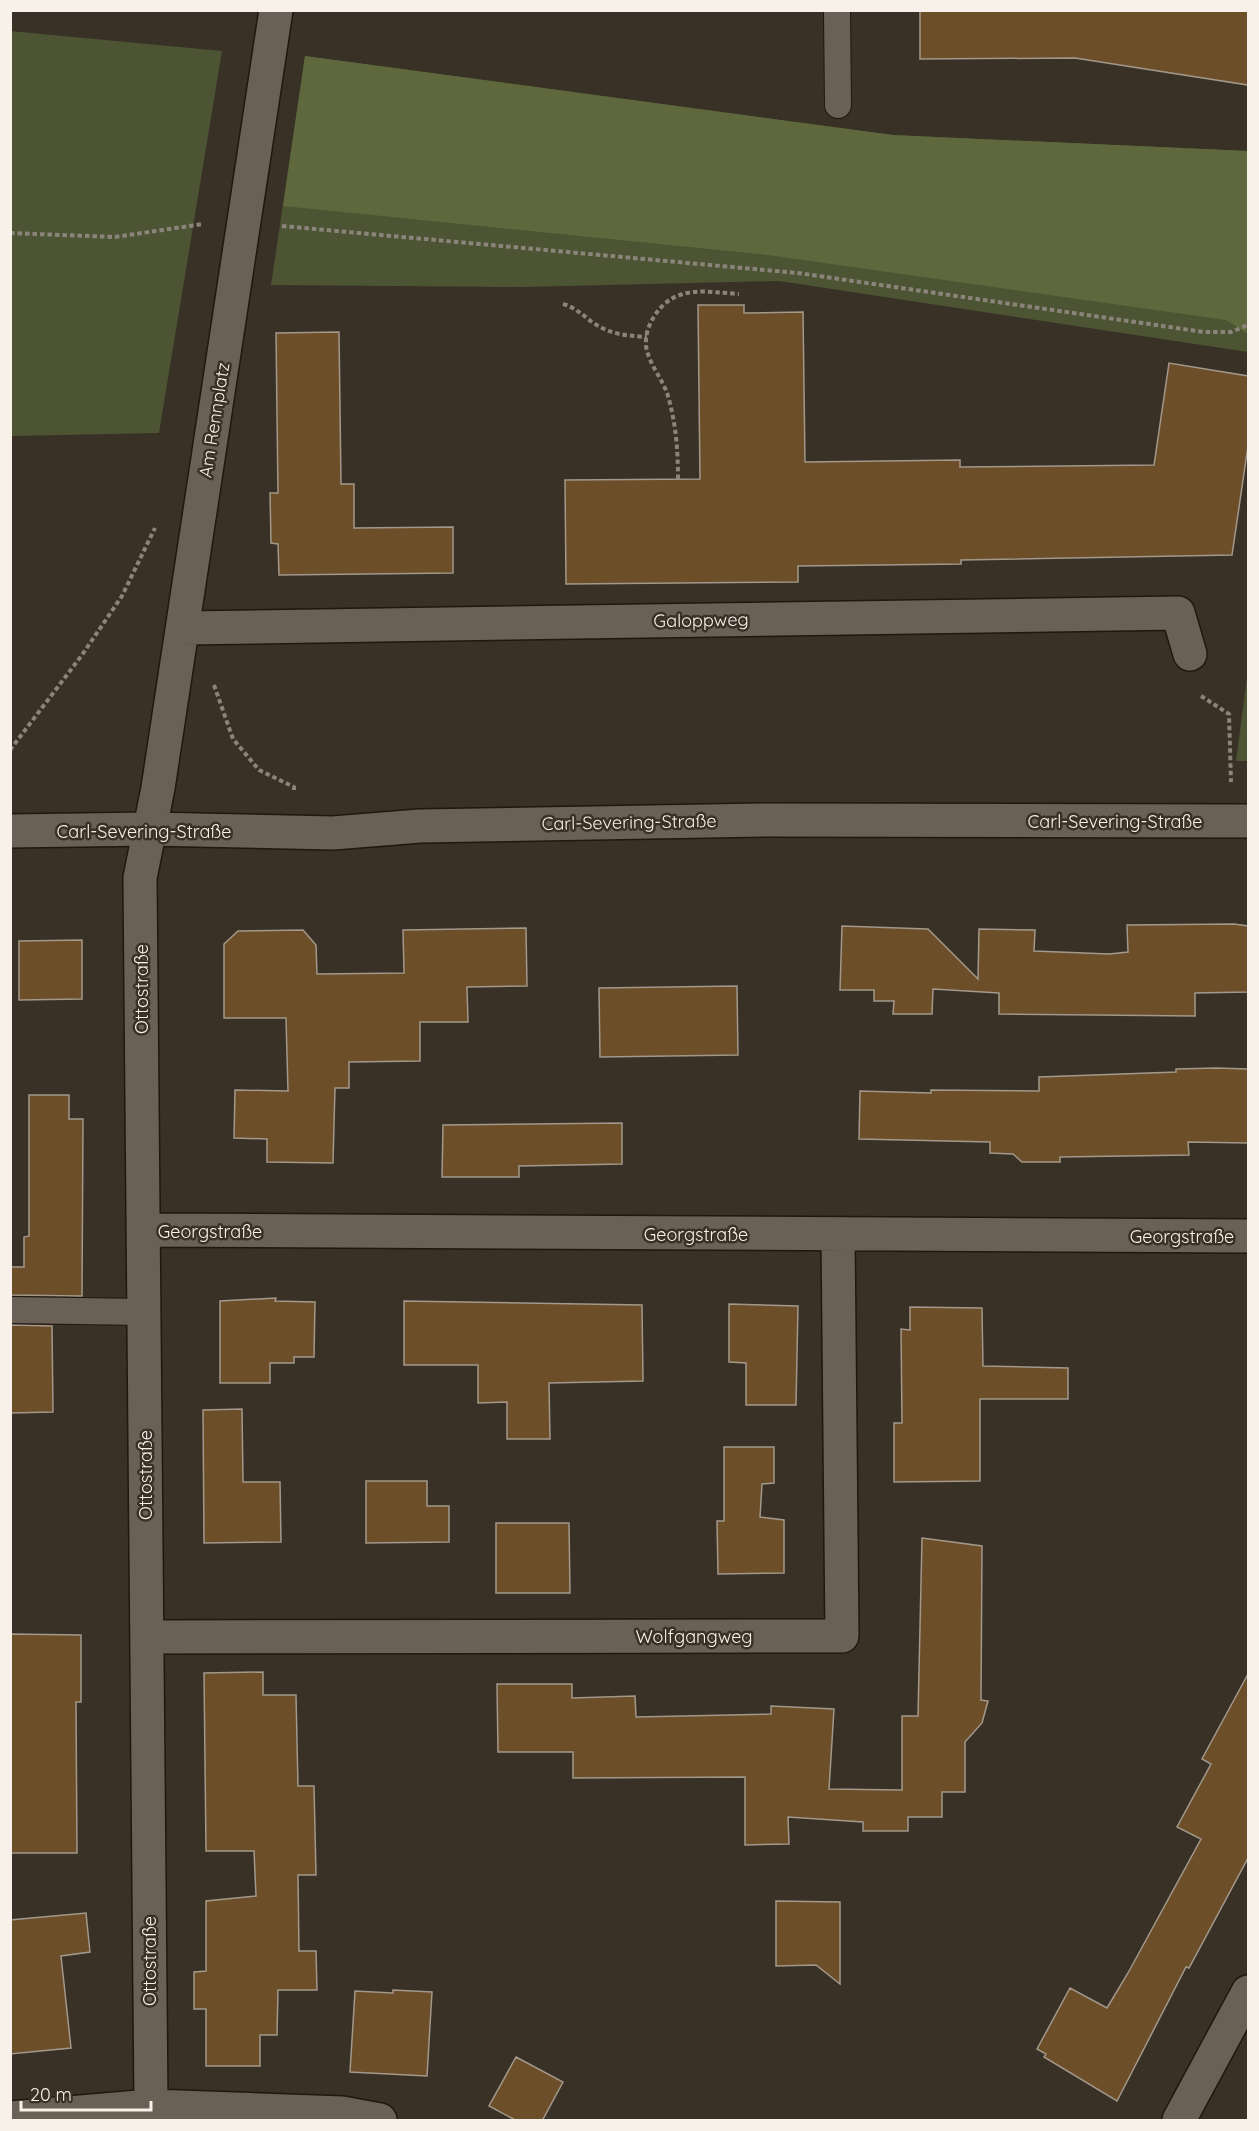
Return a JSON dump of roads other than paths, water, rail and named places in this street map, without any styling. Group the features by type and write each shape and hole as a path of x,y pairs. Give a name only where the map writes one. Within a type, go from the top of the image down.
{"street":[{"name":"Am Rennplatz","path":"149,829 155,808 183,628 276,10"},
{"name":"Galoppweg","path":"183,628 1178,613 1190,654"},
{"name":"Carl-Severing-Straße","path":"10,831 149,829 294,833 420,826 764,820 1240,821"},
{"name":"Ottostraße","path":"149,829 140,878 149,2114"},
{"name":"Georgstraße","path":"143,1230 1248,1236"},
{"name":"Wolfgangweg","path":"147,1637 842,1635 838,1235"},
{"path":"1179,2121 1248,1992"},
{"path":"10,2118 149,2114 342,2113 380,2121"}],"lane":[{"path":"837,10 838,105"},
{"path":"10,1310 144,1312"}]}
